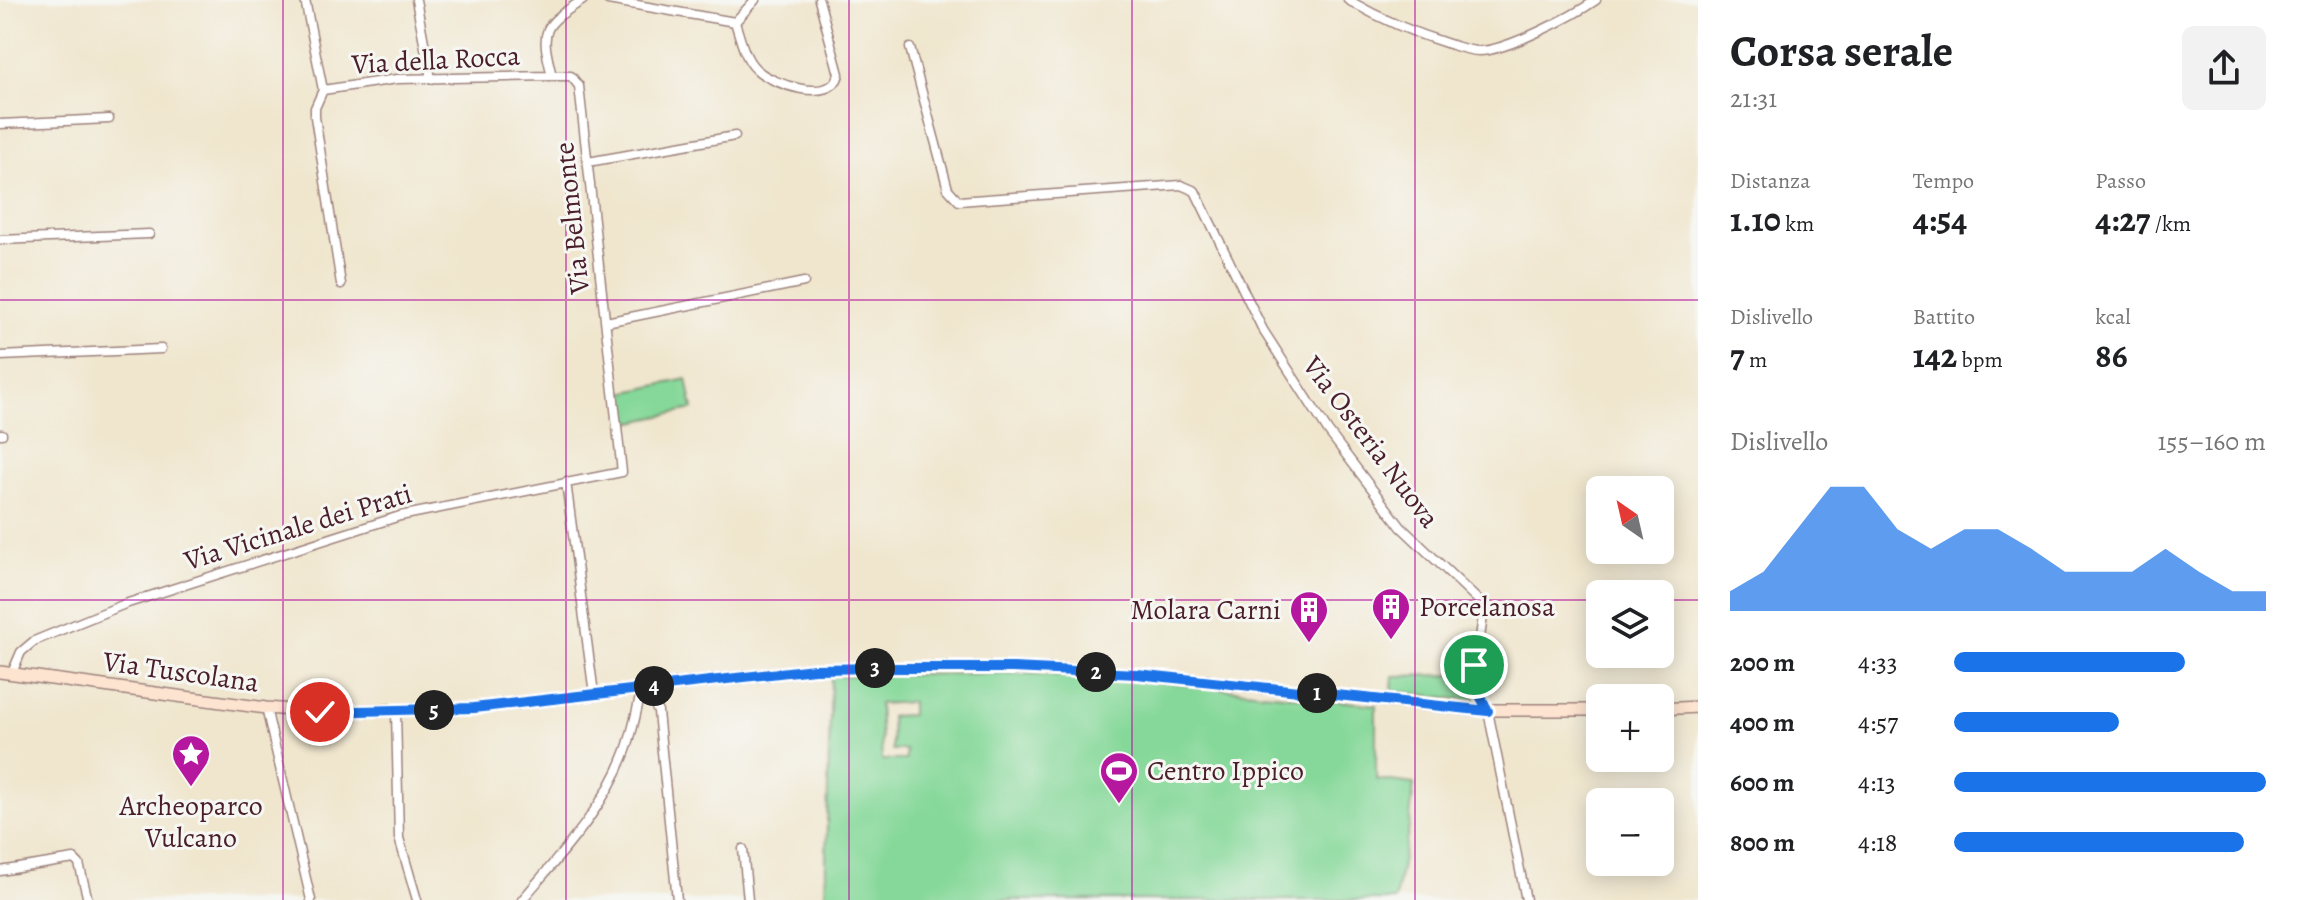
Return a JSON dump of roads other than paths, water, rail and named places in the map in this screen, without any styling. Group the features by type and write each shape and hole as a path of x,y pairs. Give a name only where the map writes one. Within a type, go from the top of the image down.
{"main road":[{"name":"Via Tuscolana","path":"6,672 266,708 320,712 396,712 497,706 814,669 1013,668 1137,674 1488,711 1586,710"},
{"path":"1674,708 1698,707"}],"street":[{"name":"Via della Rocca","path":"305,0 323,90 315,108 315,117 341,284"},
{"path":"416,0 431,79"},
{"path":"552,76 544,43 545,32 550,24 583,0"},
{"path":"608,0 735,22"},
{"path":"735,22 755,0"},
{"path":"735,22 749,61 760,72 789,84 823,91 836,82 839,74 819,0"},
{"path":"1348,0 1411,32 1481,51 1566,19 1596,0"},
{"name":"Via Osteria Nuova","path":"910,48 948,189 959,201 967,203 1181,185 1195,191 1263,330 1328,431 1396,521 1482,605 1484,617 1474,680 1488,711"},
{"name":"Via Belmonte","path":"552,76 570,75 578,83 622,472"},
{"name":"Via della Rocca","path":"323,90 394,79 552,76"},
{"path":"0,124 109,119"},
{"path":"588,162 735,136"},
{"path":"0,240 149,234"},
{"path":"606,322 804,282"},
{"path":"0,356 161,349"},
{"name":"Via Vicinale dei Prati","path":"6,672 23,649 34,641 114,608 400,516 622,472"},
{"path":"566,482 594,694"},
{"path":"522,900 577,834 605,793 624,755 642,691 652,699 658,712 677,900"},
{"path":"266,708 311,900"},
{"path":"1488,711 1526,900"},
{"path":"396,712 398,833 417,900"},
{"path":"743,849 748,900"},
{"path":"0,871 74,859 79,864 88,900"}],"place":[{"name":"Porcelanosa","path":"1391,641"},
{"name":"Molara Carni","path":"1309,644"},
{"name":"Archeoparco Vulcano","path":"191,788"},
{"name":"Centro Ippico","path":"1119,805"}]}
